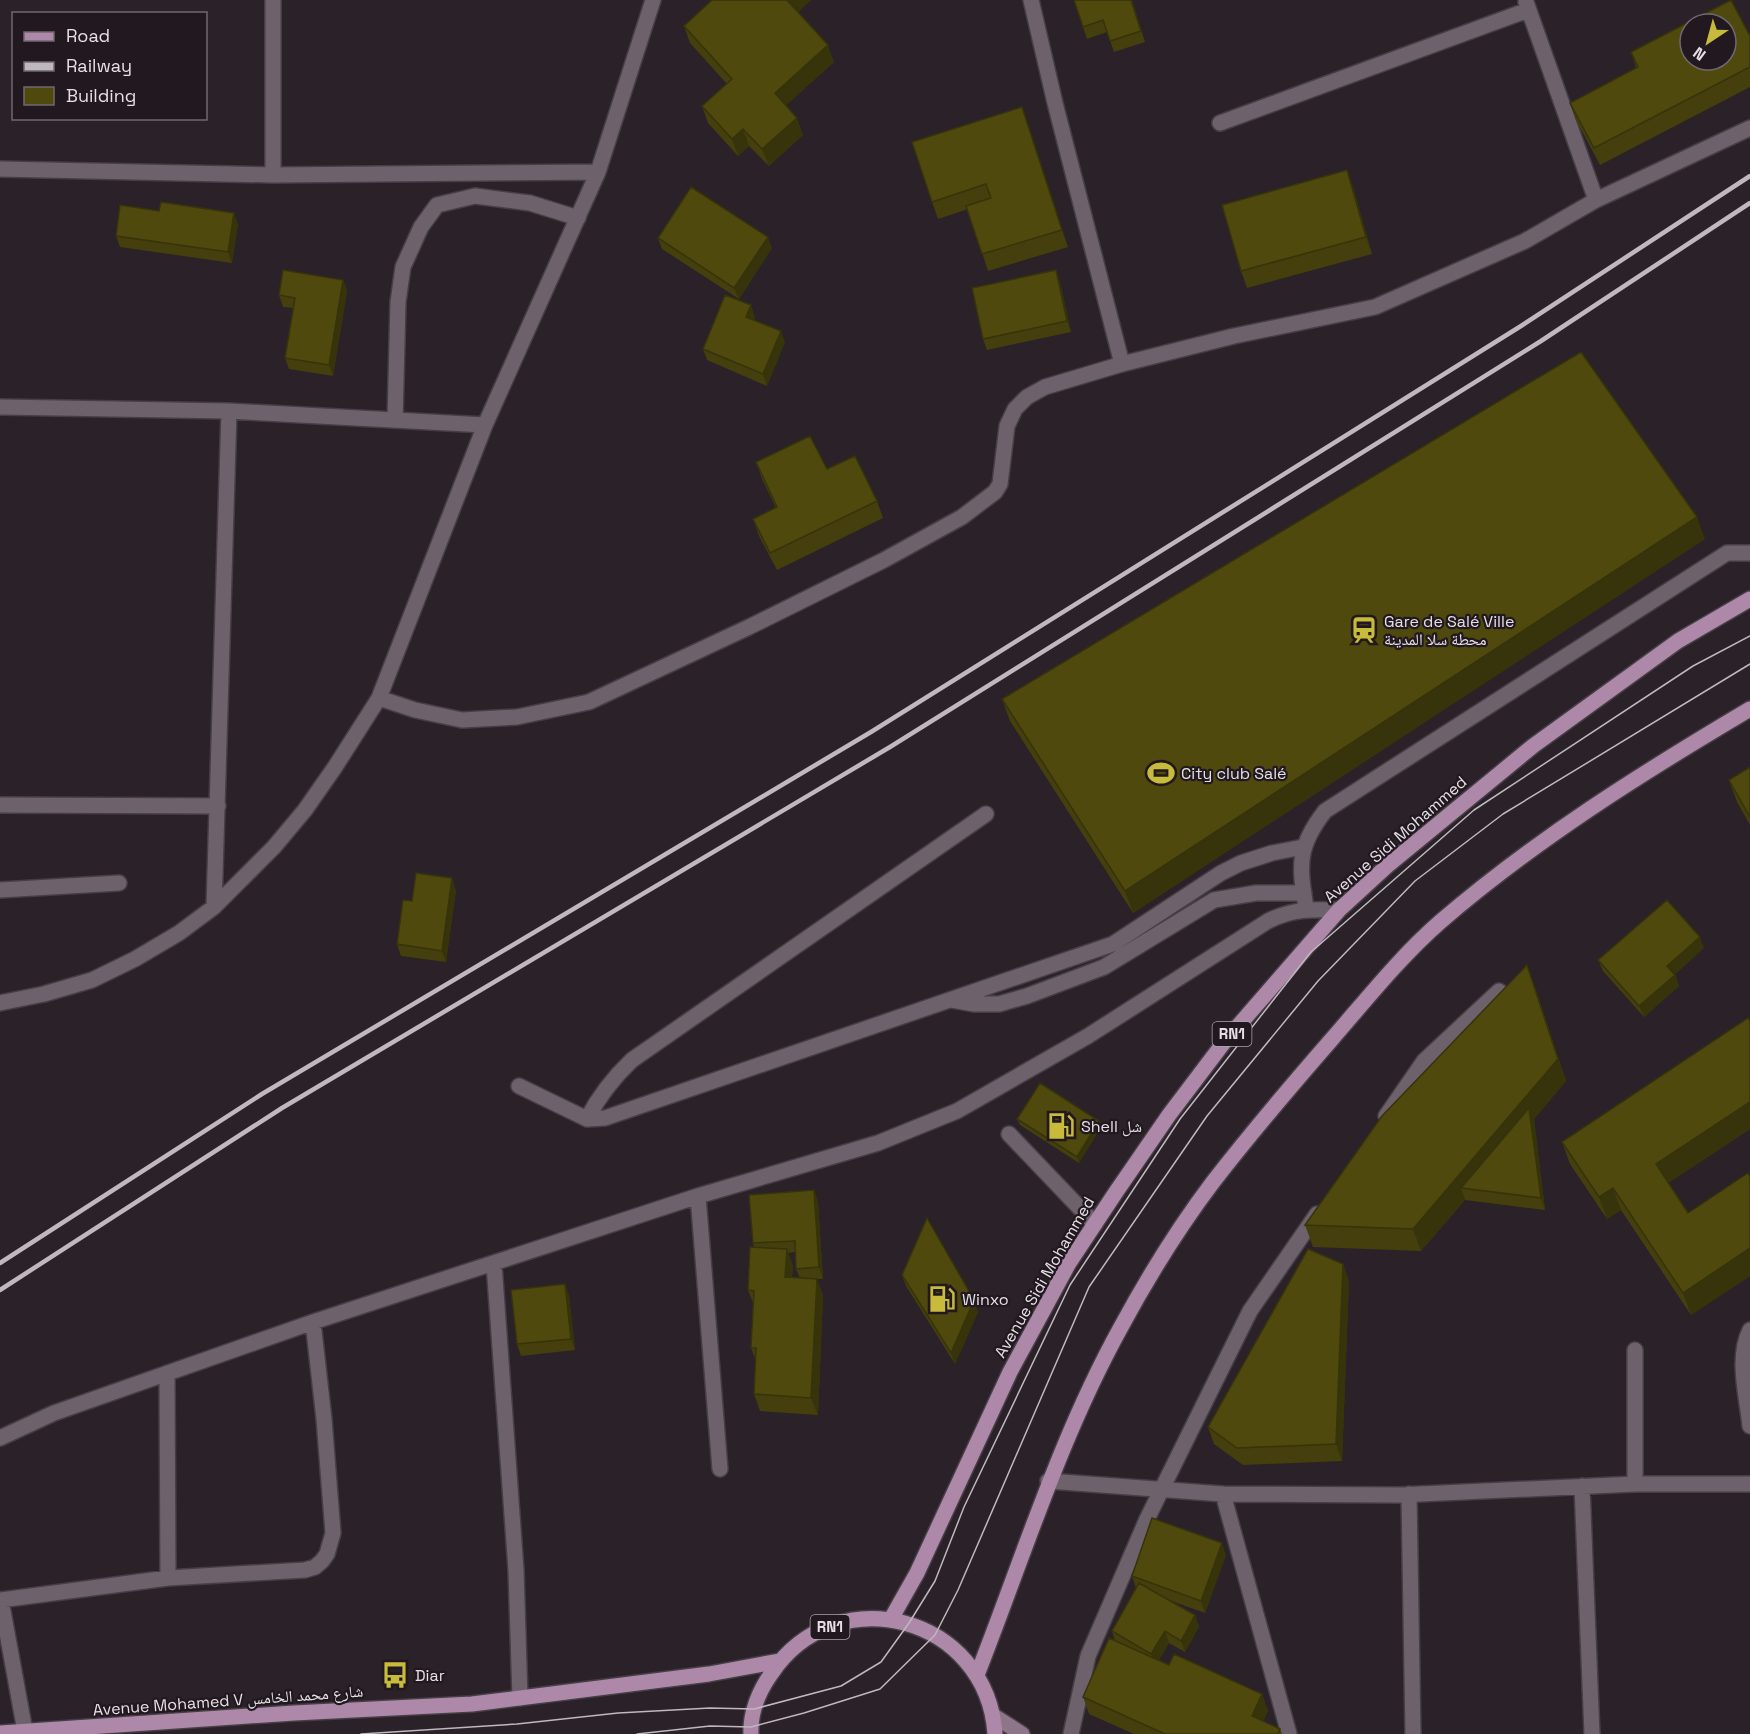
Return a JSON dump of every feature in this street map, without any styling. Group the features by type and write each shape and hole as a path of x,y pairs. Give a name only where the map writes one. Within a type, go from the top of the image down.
{"main road":[{"name":"Avenue Sidi Mohammed","path":"891,1620 917,1573 1010,1372 1069,1263 1169,1115 1226,1041 1339,910 1387,866 1533,746 1678,640 1750,599"},
{"path":"977,1675 1048,1481 1120,1328 1167,1249 1212,1184 1280,1100 1380,984 1438,924 1531,849 1624,786 1750,708"},
{"name":"RN1","path":"752,1734 758,1700 764,1684 779,1661 808,1636 844,1622 867,1618 909,1623 935,1635 959,1653 977,1675 990,1702 995,1734"},
{"name":"Avenue Mohamed V شارع محمد الخامس","path":"0,1733 294,1713 472,1704 709,1674 779,1661"}],"street":[{"path":"273,0 273,174"},
{"path":"0,1003 92,980 135,959 179,933 214,907 274,847 305,810 379,698 485,425 598,172 654,0"},
{"path":"1031,0 1122,364"},
{"path":"1220,123 1526,5 1596,200"},
{"path":"379,698 415,710 462,720 518,717 590,702 884,560 962,517 995,492 1000,484 1007,426 1015,409 1027,397 1045,387 1122,364 1234,336 1375,307 1525,241 1596,200 1750,128"},
{"path":"0,169 273,174 598,172"},
{"path":"395,420 398,302 403,267 421,226 436,205 475,196 530,203 578,218"},
{"path":"0,407 229,411 485,425"},
{"path":"214,907 219,806 229,411"},
{"path":"1305,901 1301,861 1304,846 1312,827 1325,811 1727,553 1750,553"},
{"path":"0,805 219,806"},
{"path":"587,1119 598,1098 612,1079 632,1060 986,814"},
{"path":"519,1086 587,1119 605,1118 1113,944 1221,873 1272,853 1304,846"},
{"path":"0,890 119,882"},
{"path":"951,1000 974,1004 999,1004 1104,967 1214,900 1256,893 1305,901 1339,910"},
{"path":"0,1438 54,1413 313,1322 698,1196 878,1143 957,1111 1088,1036 1268,921 1305,901"},
{"path":"1377,1128 1424,1061 1499,991"},
{"path":"1009,1134 1095,1224"},
{"path":"698,1196 720,1469"},
{"path":"1071,1734 1088,1656 1161,1489 1250,1311 1324,1205"},
{"path":"494,1264 516,1570 520,1698"},
{"path":"25,1731 1,1600 168,1578 305,1570 315,1566 327,1554 333,1533 313,1322"},
{"path":"1750,1330 1744,1341 1744,1374 1750,1426"},
{"path":"1635,1350 1635,1484"},
{"path":"167,1373 168,1578"},
{"path":"1048,1481 1223,1494 1409,1494 1635,1484 1750,1484"},
{"path":"1582,1486 1592,1734"},
{"path":"1223,1494 1289,1734"},
{"path":"1409,1494 1413,1734"},
{"path":"994,1716 1022,1734"}],"building":[{"path":"712,0 787,0 828,45 775,93 797,118 762,149 743,129 732,139 702,106 732,79 684,26"},
{"path":"1074,0 1131,0 1141,31 1110,41 1103,20 1083,27"},
{"path":"1731,0 1737,12 1708,12"},
{"path":"1738,13 1750,36 1750,67 1594,148 1570,103 1638,67 1631,52 1678,28 1678,72 1738,72"},
{"path":"1022,107 1062,230 982,254 966,206 991,198 986,184 932,202 912,142"},
{"path":"1347,170 1366,237 1241,271 1222,205"},
{"path":"691,187 768,237 734,288 658,238"},
{"path":"161,202 234,213 228,252 116,236 120,205 159,211"},
{"path":"283,270 343,280 329,365 285,358 295,298 279,295"},
{"path":"1056,270 1067,321 983,339 972,288"},
{"path":"725,295 751,305 746,317 781,331 763,374 703,349"},
{"name":"Gare de Salé Ville محطة سلا المدينة","path":"1581,352 1697,517 1125,891 1002,699"},
{"path":"810,436 827,469 855,456 877,501 770,553 753,519 777,507 756,462"},
{"path":"1750,767 1750,817 1729,780"},
{"path":"416,873 452,878 442,951 397,944 403,900 412,901"},
{"path":"1667,900 1700,937 1667,966 1675,975 1639,1006 1598,960"},
{"path":"1527,965 1558,1059 1413,1229 1305,1225 1382,1116"},
{"path":"1748,1018 1750,1021 1750,1102 1656,1164 1688,1213 1748,1173 1750,1176 1750,1248 1683,1293 1613,1188 1599,1197 1562,1142"},
{"name":"Shell شل","path":"1040,1083 1099,1121 1077,1157 1017,1119"},
{"path":"1529,1108 1541,1198 1461,1188"},
{"path":"814,1190 819,1267 796,1269 795,1241 753,1243 749,1195"},
{"name":"Winxo","path":"927,1218 974,1300 951,1353 902,1275"},
{"path":"750,1247 787,1249 785,1277 817,1279 811,1398 754,1394 756,1348 751,1348 754,1291 748,1290"},
{"path":"1308,1249 1343,1264 1336,1444 1237,1448 1208,1427"},
{"path":"565,1284 571,1339 517,1344 511,1290"},
{"path":"1152,1518 1222,1543 1201,1601 1132,1576"},
{"path":"1139,1583 1195,1615 1181,1641 1165,1631 1151,1654 1112,1631"},
{"path":"1109,1638 1169,1665 1174,1654 1262,1694 1252,1716 1280,1729 1278,1734 1165,1734 1083,1697"}],"tram line":[{"path":"361,1734 517,1724 618,1713 710,1708 754,1709 841,1686 881,1662 935,1581 964,1507 1070,1285 1180,1119 1311,952 1474,810 1693,666 1750,636"},
{"path":"637,1734 710,1726 751,1727 880,1689 935,1635 958,1590 1089,1287 1207,1116 1318,981 1415,881 1503,814 1750,664"}],"railway":[{"path":"0,1263 262,1094 871,732 1521,326 1750,176"},
{"path":"0,1290 282,1108 890,747 1541,341 1750,203"}],"place":[{"name":"Gare de Salé Ville محطة سلا المدينة","path":"1364,630"},
{"name":"City club Salé","path":"1161,773"},
{"name":"Shell شل","path":"1061,1126"},
{"name":"Winxo","path":"942,1299"},
{"name":"Diar","path":"395,1675"}]}
